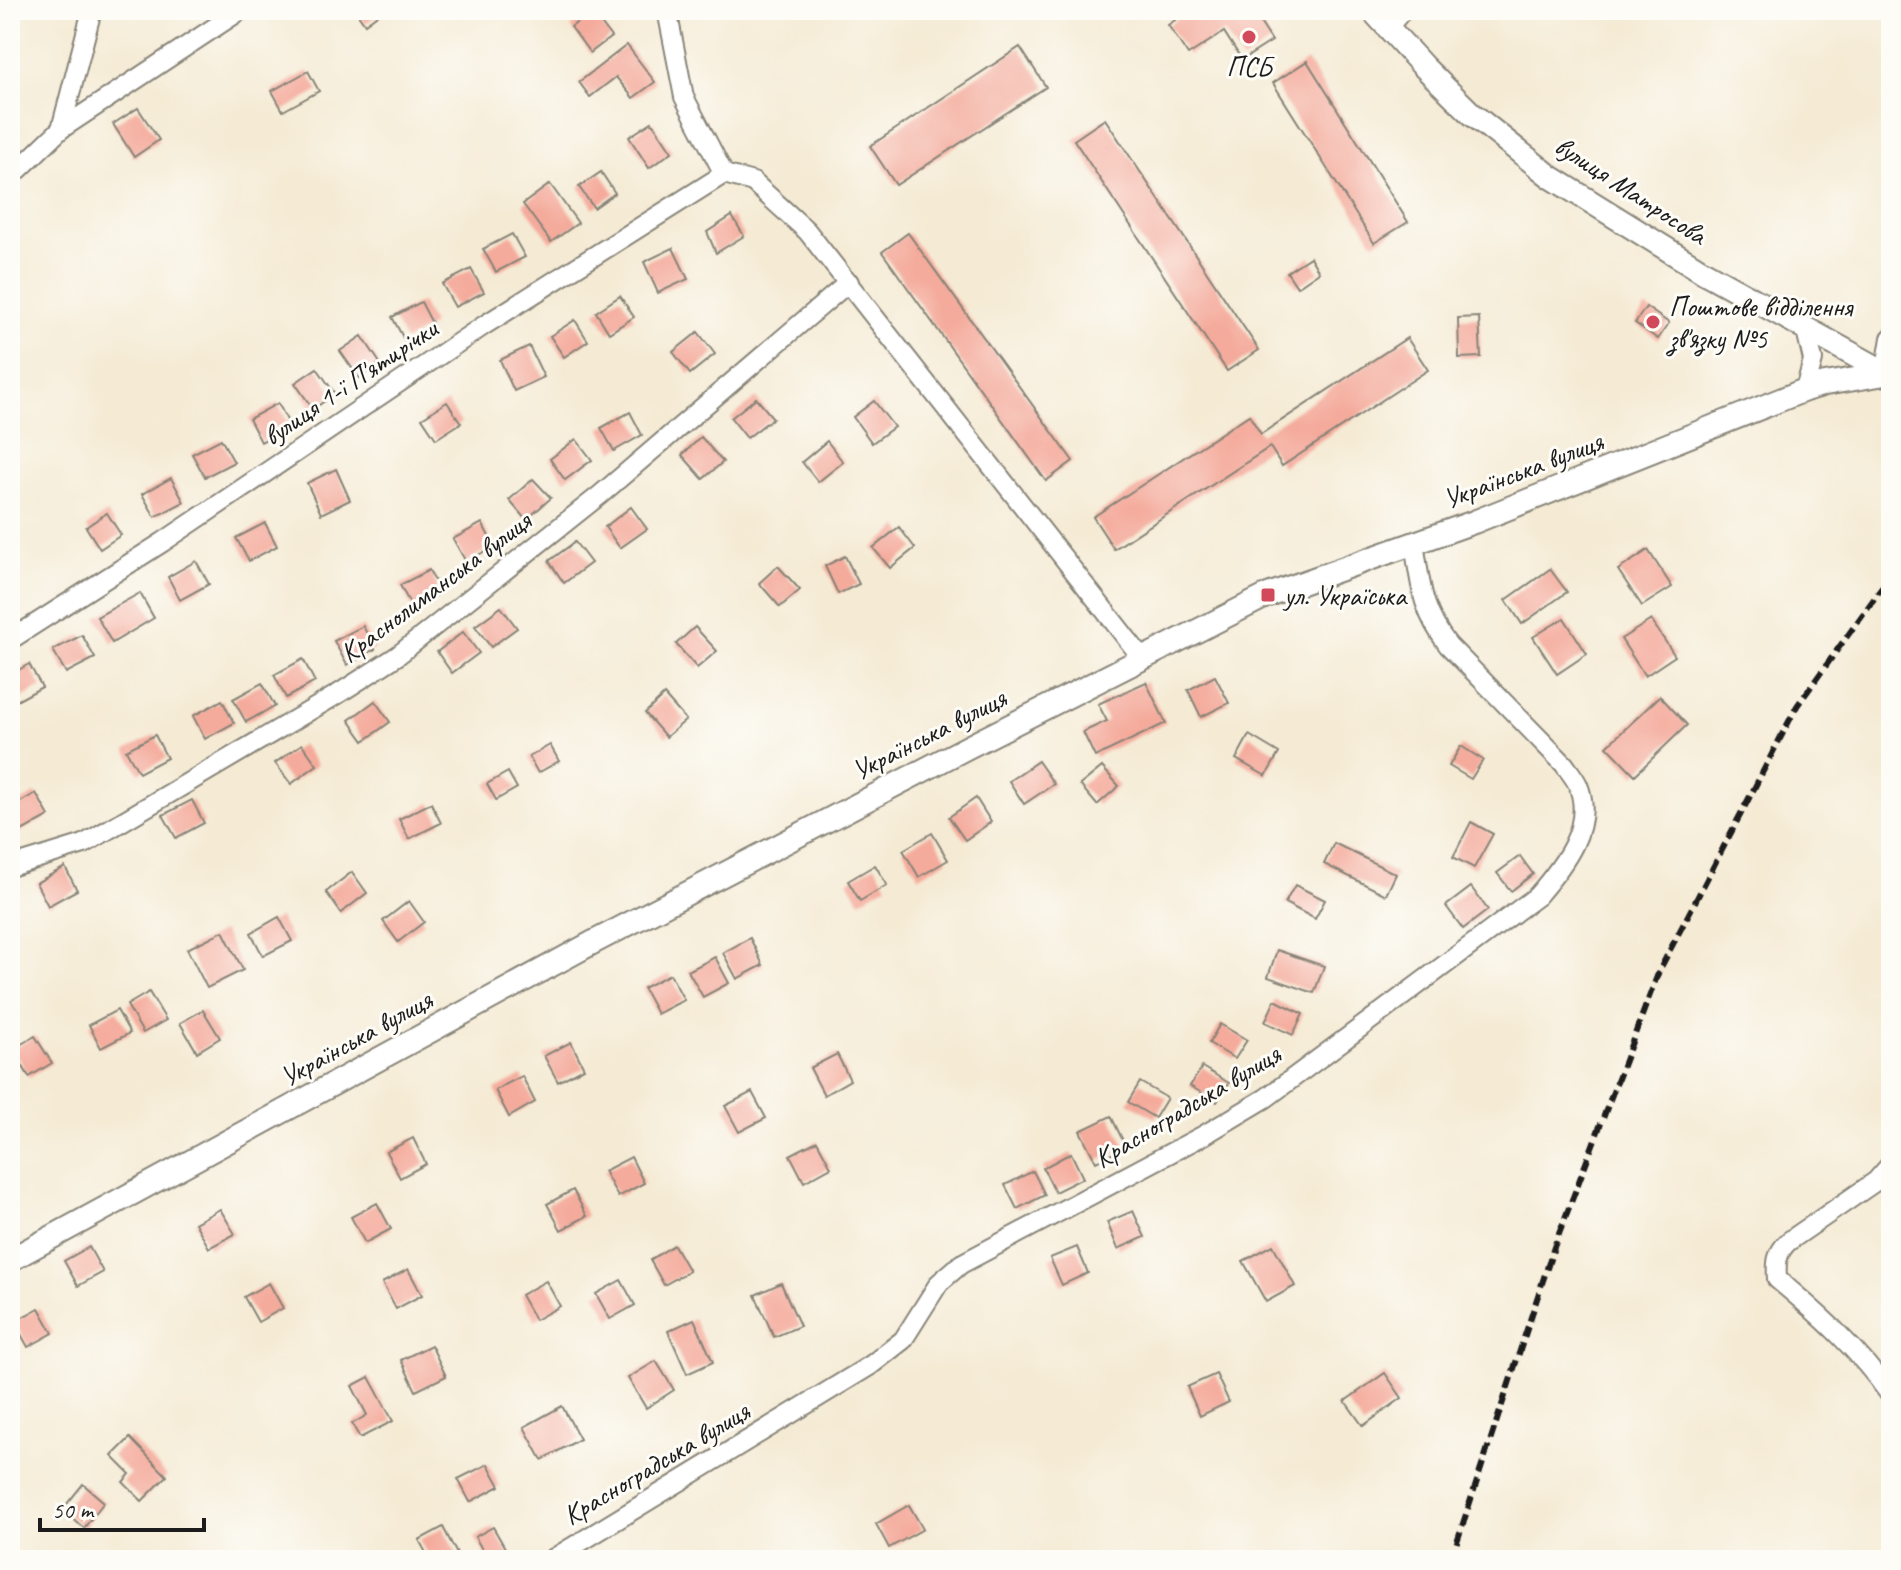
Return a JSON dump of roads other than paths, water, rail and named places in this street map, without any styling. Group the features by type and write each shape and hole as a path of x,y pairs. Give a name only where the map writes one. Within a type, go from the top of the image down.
{"street":[{"path":"61,129 92,10"},
{"path":"10,178 61,129 241,10"},
{"path":"667,10 684,97 724,174 753,182 807,231 1142,658"},
{"name":"вулиця Матросова","path":"1372,10 1472,114 1551,177 1689,263 1888,375"},
{"path":"1388,27 1403,10"},
{"name":"вулиця 1-ї П'ятирічки","path":"10,640 163,542 483,326 724,174"},
{"name":"Краснолиманська вулиця","path":"10,867 84,844 397,656 600,495 849,282"},
{"path":"1805,390 1813,360 1806,330"},
{"path":"1888,375 1891,338"},
{"name":"Українська вулиця","path":"10,1260 592,943 1268,595 1640,457 1805,390 1888,375"},
{"name":"Красноградська вулиця","path":"551,1560 871,1365 903,1340 939,1283 961,1264 1204,1135 1266,1098 1537,896 1556,874 1582,825 1583,806 1578,783 1564,764 1448,645 1432,624 1423,602 1414,543"},
{"path":"1891,1164 1876,1181 1789,1241 1779,1250 1776,1263 1777,1279 1836,1330 1875,1373 1891,1396"}],"railway":[{"path":"1451,1560 1554,1247 1659,971 1797,706 1891,575"}],"place":[{"name":"ПСБ","path":"1249,37"},
{"name":"Поштове відділення зв'язку №5","path":"1653,322"},
{"name":"ул. Україська","path":"1268,595"}]}
